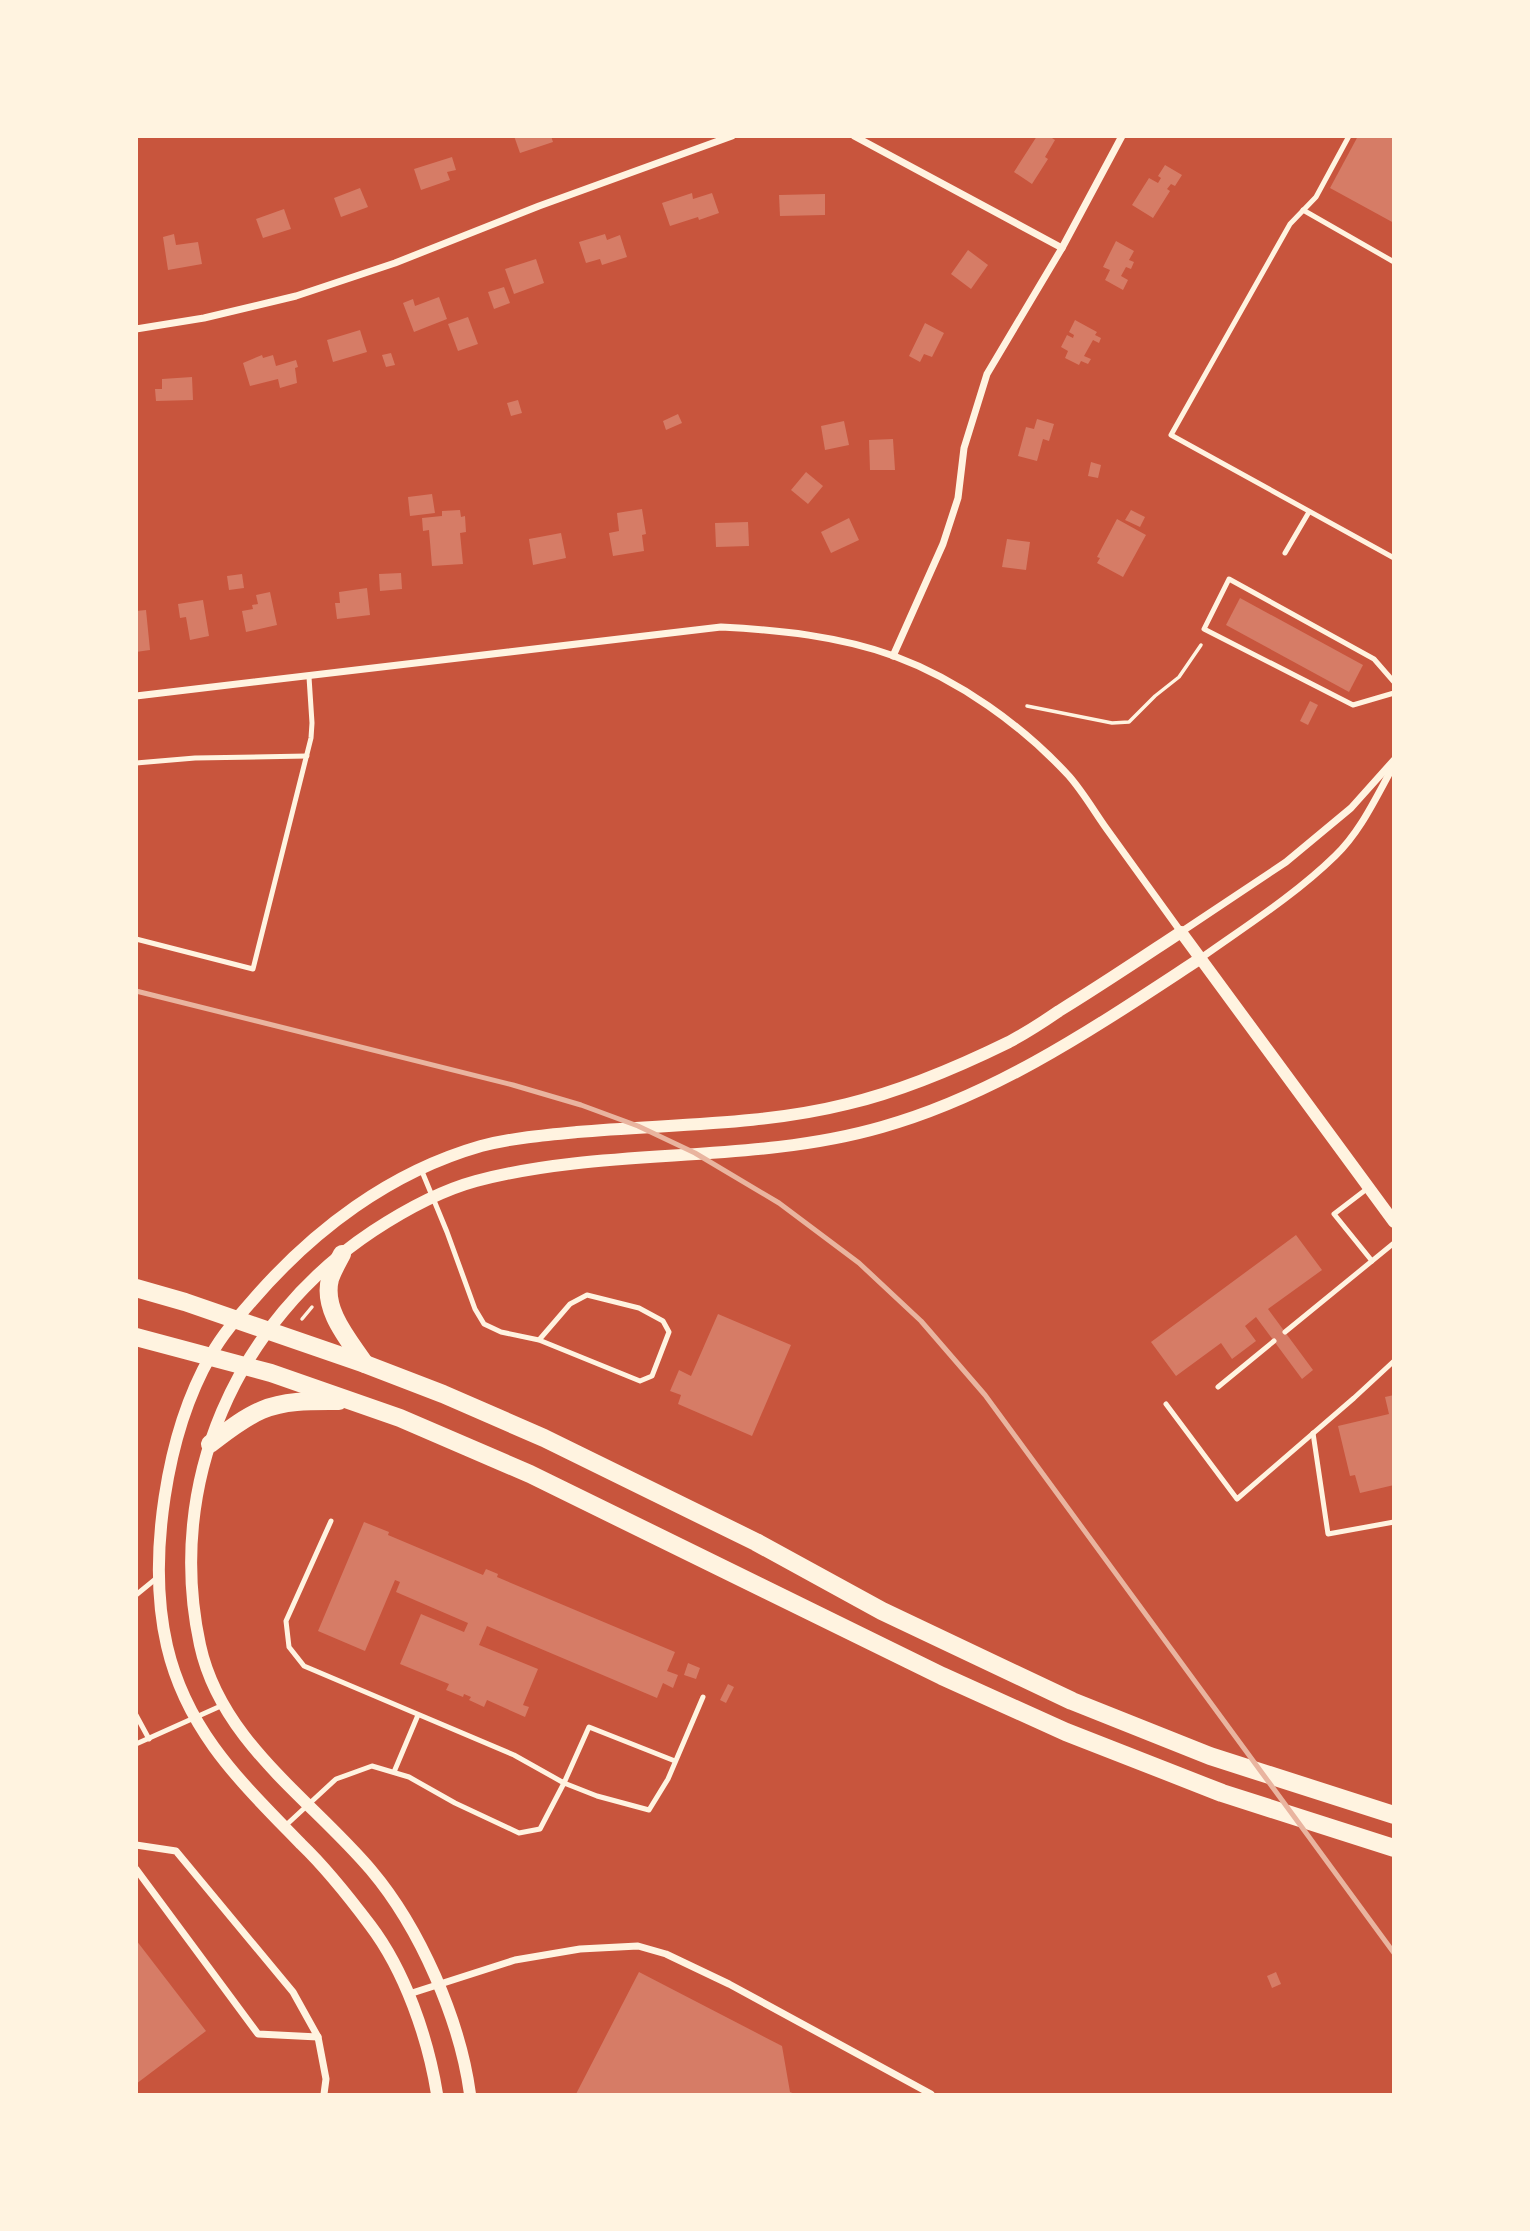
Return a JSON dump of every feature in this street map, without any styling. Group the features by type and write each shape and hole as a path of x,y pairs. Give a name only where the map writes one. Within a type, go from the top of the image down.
{"main road":[{"path":"342,1254 330,1281 330,1300 341,1327 365,1364"},
{"path":"136,1288 365,1364 443,1394 544,1438 756,1542 882,1611 1072,1701 1210,1756 1394,1815"},
{"path":"136,1337 244,1365 352,1400 530,1474 942,1676 1066,1732 1222,1793 1394,1847"},
{"path":"210,1444 264,1409 297,1402 352,1400"}],"street":[{"path":"136,329 204,318 296,296 395,263 539,205 732,136"},
{"path":"854,136 1062,247"},
{"path":"893,656 943,544 958,498 964,448 987,374 1062,247 1122,136"},
{"path":"136,696 721,627 814,636 893,656 944,678 1031,739 1070,777 1394,1222"},
{"path":"437,2095 431,2060 409,1994 373,1928 306,1848 233,1773 194,1719 178,1682 168,1648 158,1577 162,1517 174,1458 188,1408 210,1356 235,1320 289,1260 338,1218 383,1188 480,1147 514,1139 638,1126 776,1117 848,1104 916,1082 1012,1040 1286,862 1351,808 1394,763"},
{"path":"470,2095 465,2063 438,1984 410,1927 373,1871 249,1743 223,1705 201,1650 192,1580 201,1476 224,1405 244,1365 267,1331 303,1290 342,1254 409,1209 474,1182 544,1167 810,1143 881,1128 948,1105 1012,1076 1076,1039 1201,958 1284,899 1336,856 1363,822 1394,763"},
{"path":"136,1845 176,1851 293,1992 318,2037 326,2079 324,2095"},
{"path":"136,1869 258,2034 318,2037"},
{"path":"409,1994 515,1960 580,1949 638,1946 666,1954 729,1984 931,2095"}],"lane":[{"path":"1349,136 1317,197 1290,224 1171,435 1394,558"},
{"path":"1303,210 1394,262"},
{"path":"1285,553 1309,512"},
{"path":"1394,682 1374,659 1229,579 1203,629 1353,705 1394,694"},
{"path":"136,939 253,969 312,730 309,677"},
{"path":"136,763 195,758 307,756"},
{"path":"421,1170 475,1309 484,1324 501,1332 540,1340 640,1381 652,1376 668,1332 663,1321 639,1308 587,1294 570,1304 540,1340"},
{"path":"1368,1188 1334,1213 1372,1261"},
{"path":"1285,1332 1394,1243"},
{"path":"1218,1387 1274,1341"},
{"path":"1166,1404 1237,1499 1394,1360"},
{"path":"1313,1433 1328,1534 1394,1521"},
{"path":"331,1521 286,1621 289,1647 304,1666 514,1755 564,1783 597,1796 649,1810 676,1761 702,1696"},
{"path":"136,1595 158,1577"},
{"path":"136,1744 223,1705"},
{"path":"136,1715 149,1738"},
{"path":"394,1772 418,1715"},
{"path":"284,1827 337,1779 372,1766 409,1777 455,1803 519,1833 540,1829 589,1727 676,1761"}],"path":[{"path":"1027,706 1112,723 1129,722 1179,677 1201,645"},
{"path":"302,1319 314,1304"}],"building":[{"path":"514,136 551,136 553,142 520,153"},
{"path":"1037,136 1049,136 1055,140 1045,157 1048,159 1032,184 1014,172"},
{"path":"1358,136 1394,136 1394,223 1330,188"},
{"path":"452,157 456,170 447,172 450,180 421,190 414,169"},
{"path":"1165,165 1182,175 1175,186 1171,184 1167,189 1170,191 1153,218 1132,205 1149,178 1158,183 1161,178 1158,176"},
{"path":"360,188 368,207 341,217 334,198"},
{"path":"692,193 693,199 712,193 719,213 670,226 662,203"},
{"path":"825,194 825,215 780,216 779,195"},
{"path":"284,209 291,229 263,238 256,219"},
{"path":"174,234 176,245 198,242 202,264 168,270 163,237"},
{"path":"605,234 607,240 620,235 627,257 602,265 600,259 586,263 579,242"},
{"path":"1116,241 1134,251 1129,260 1134,262 1131,269 1126,267 1121,276 1128,280 1123,290 1105,280 1110,270 1103,267"},
{"path":"968,250 988,265 971,289 951,274"},
{"path":"536,259 544,283 514,294 505,269"},
{"path":"504,287 510,303 494,309 488,292"},
{"path":"439,297 447,319 414,332 403,303 413,299 415,306"},
{"path":"468,317 478,344 458,351 448,324"},
{"path":"1075,320 1097,332 1095,335 1101,338 1099,343 1093,340 1084,356 1091,359 1088,364 1081,361 1079,365 1065,358 1068,351 1061,347 1067,335 1073,338 1074,335 1069,332"},
{"path":"925,323 944,333 932,357 924,354 920,362 909,356"},
{"path":"360,330 367,352 333,362 327,340"},
{"path":"391,353 395,365 386,367 382,355"},
{"path":"262,355 263,358 273,355 276,366 296,360 297,383 280,388 278,379 250,386 243,363"},
{"path":"192,377 193,400 156,401 155,389 162,389 162,379"},
{"path":"518,400 522,413 511,416 507,403"},
{"path":"678,414 682,423 666,430 663,421"},
{"path":"1037,419 1054,424 1049,441 1043,439 1037,461 1018,456 1026,427 1034,429"},
{"path":"844,421 849,445 825,450 821,426"},
{"path":"893,439 895,470 870,470 869,440"},
{"path":"1091,462 1101,465 1098,478 1088,476"},
{"path":"806,472 823,486 808,504 791,490"},
{"path":"432,494 435,513 410,516 408,497"},
{"path":"642,509 646,534 642,535 644,551 613,556 609,533 619,531 617,513"},
{"path":"460,510 461,517 465,516 466,532 460,533 463,564 432,566 429,530 423,531 422,518 442,516 442,511"},
{"path":"1131,510 1145,517 1140,527 1125,520"},
{"path":"849,518 859,540 831,553 821,532"},
{"path":"1117,519 1146,535 1123,577 1097,563 1100,558 1097,557"},
{"path":"748,522 749,546 716,547 715,523"},
{"path":"561,533 566,558 533,565 529,539"},
{"path":"1007,539 1030,542 1026,570 1002,567"},
{"path":"401,573 402,589 380,591 379,574"},
{"path":"242,574 244,588 229,590 227,576"},
{"path":"367,588 370,615 337,619 335,603 340,603 339,592"},
{"path":"270,592 277,625 246,632 242,611 253,609 252,605 258,604 256,595"},
{"path":"1240,598 1363,665 1349,692 1226,625"},
{"path":"203,600 209,636 190,640 186,617 180,618 178,604"},
{"path":"146,610 150,650 136,652 136,611"},
{"path":"1310,701 1318,705 1308,725 1300,721"},
{"path":"1296,1235 1322,1270 1268,1309 1313,1370 1302,1379 1256,1317 1245,1326 1256,1341 1232,1359 1221,1343 1176,1376 1151,1342"},
{"path":"718,1314 791,1345 752,1436 678,1404 681,1395 670,1391 679,1370 691,1376"},
{"path":"1394,1395 1394,1485 1360,1493 1355,1475 1350,1476 1338,1426 1389,1414 1385,1397"},
{"path":"364,1522 389,1532 388,1535 483,1575 486,1569 498,1574 497,1577 675,1652 667,1671 678,1675 673,1688 663,1683 657,1698 487,1626 479,1645 538,1669 523,1705 529,1707 525,1717 487,1700 484,1707 469,1700 471,1697 464,1694 463,1697 446,1690 449,1684 400,1664 421,1614 464,1632 468,1623 396,1592 400,1582 395,1580 365,1651 318,1631"},
{"path":"688,1663 700,1668 696,1679 684,1675"},
{"path":"728,1684 734,1687 726,1703 720,1700"},
{"path":"136,1940 206,2031 136,2084"},
{"path":"639,1972 782,2046 790,2092 795,2094 576,2094"},
{"path":"1276,1972 1281,1984 1272,1988 1267,1976"}],"railway":[{"path":"136,991 513,1085 581,1105 638,1126 695,1153 779,1203 859,1263 921,1321 985,1395 1394,1953"}]}
